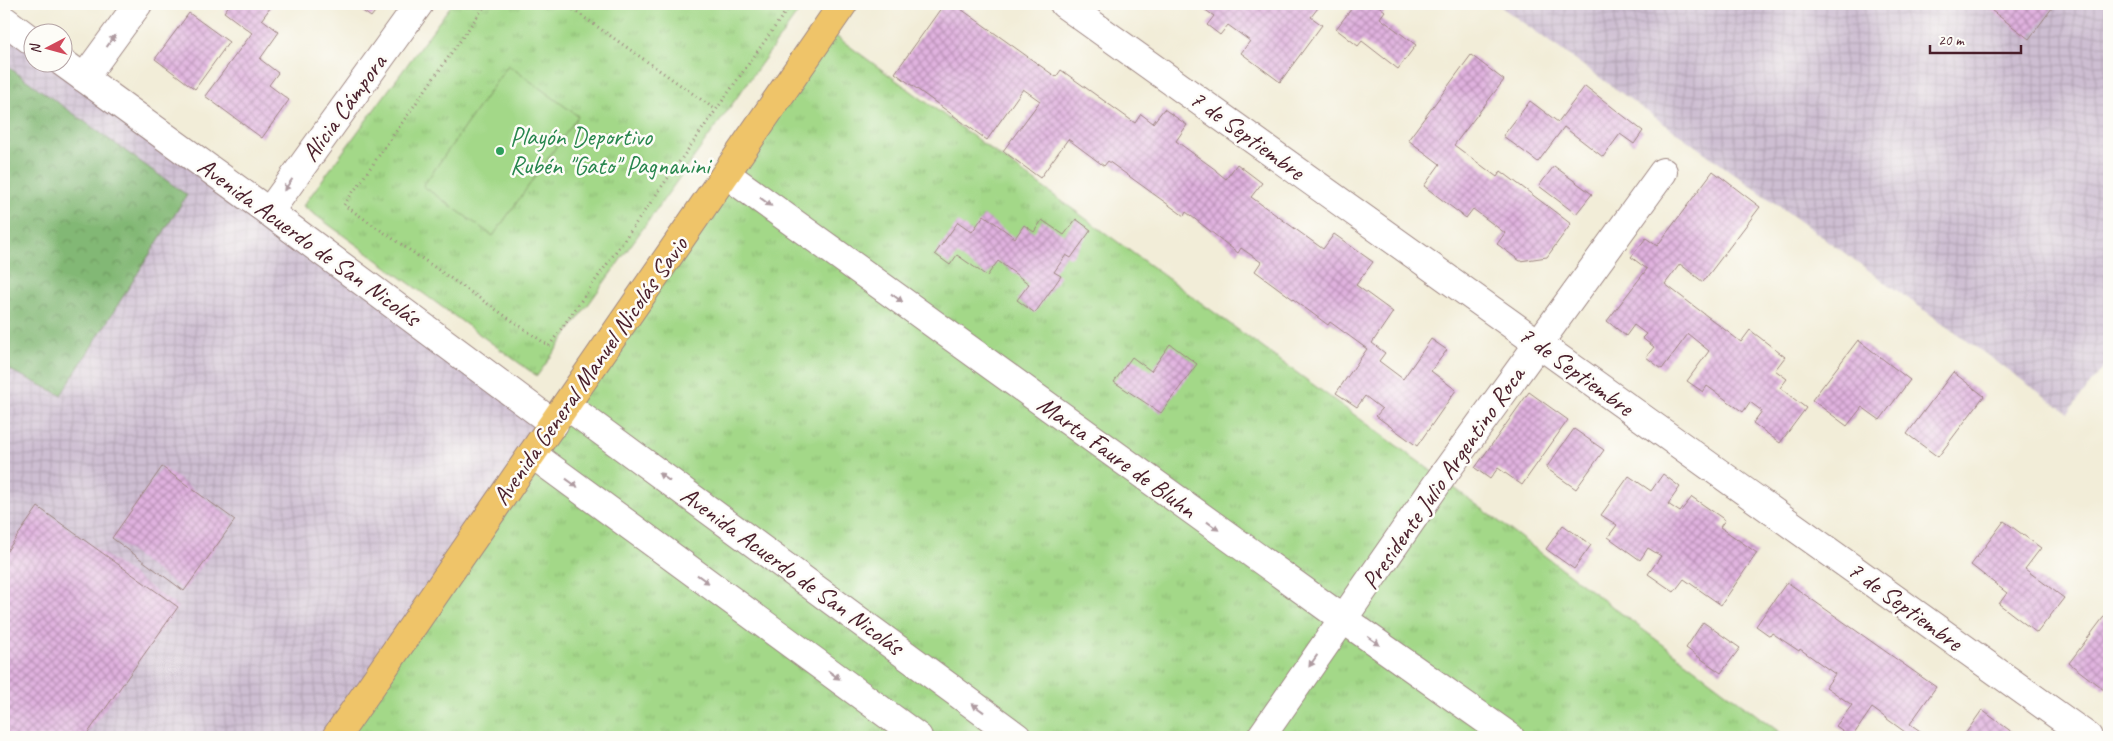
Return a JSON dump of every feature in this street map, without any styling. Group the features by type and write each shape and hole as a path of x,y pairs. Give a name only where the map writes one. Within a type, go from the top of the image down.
{"main road":[{"name":"Avenida General Manuel Nicolás Savio","path":"336,737 843,4"}],"street":[{"path":"73,70 138,4"},
{"name":"Alicia Cámpora","path":"269,212 419,4"},
{"name":"7 de Septiembre","path":"1064,4 2088,737"},
{"path":"4,20 22,34"},
{"name":"Avenida Acuerdo de San Nicolás","path":"73,70 269,212 560,414 1017,737"},
{"name":"Presidente Julio Argentino Roca","path":"1261,737 1441,478 1662,172"},
{"name":"Marta Faure de Bluhn","path":"726,174 1343,619 1510,737"},
{"path":"532,454 918,737"}],"path":[{"path":"486,4 344,205 550,346 791,4"},
{"path":"565,4 716,110"}],"shaded area":[{"path":"1497,4 2109,4 2109,360 2068,413"},
{"path":"4,20 22,34 22,72 72,72 72,70 554,424 336,737 4,737"}],"green space":[{"path":"452,4 804,4 537,376 303,206"},
{"path":"826,29 1441,478 1786,737 336,737"},
{"path":"4,64 187,195 61,395 4,367"},
{"name":"Playón Deportivo Rubén \"Gato\" Pagnanini","path":"508,65 578,116 493,236 423,186"}],"building":[{"path":"230,4 273,4 262,19 279,32 260,59 278,73 269,85 289,100 262,138 205,96 252,33 224,12"},
{"path":"353,4 381,4 371,17"},
{"path":"944,4 954,4 1056,77 1061,70 1135,123 1141,114 1153,123 1164,109 1187,125 1176,141 1226,179 1237,164 1262,183 1251,197 1323,249 1334,234 1373,262 1356,285 1393,312 1372,343 1385,353 1379,361 1403,379 1431,339 1447,350 1431,371 1456,390 1417,446 1376,416 1382,409 1365,396 1357,407 1336,393 1367,349 1330,322 1328,325 1255,271 1261,262 1241,248 1238,253 1186,212 1184,216 1108,161 1104,166 1068,139 1040,178 1003,151 1040,101 1023,89 987,140 895,73"},
{"path":"1197,4 1321,4 1311,17 1322,25 1280,82 1241,53 1250,41 1228,25 1220,35 1207,25 1214,16"},
{"path":"1355,4 1376,4 1385,11 1380,18 1416,45 1398,69 1362,41 1358,46 1336,29"},
{"path":"1983,4 2055,4 2029,39"},
{"path":"189,13 229,42 195,89 155,59"},
{"path":"1471,55 1504,80 1454,145 1497,177 1501,171 1571,224 1547,257 1520,261 1497,244 1505,233 1473,209 1466,218 1424,186 1440,164 1408,140"},
{"path":"1585,86 1643,131 1634,144 1620,134 1603,157 1564,127 1538,162 1503,136 1530,101 1558,122"},
{"path":"1554,166 1592,194 1576,214 1539,186"},
{"path":"1713,171 1760,207 1703,282 1680,264 1665,284 1741,342 1750,330 1785,357 1775,370 1787,379 1780,388 1806,408 1780,443 1753,423 1762,411 1750,402 1743,412 1707,386 1703,392 1687,381 1709,351 1688,334 1662,369 1646,357 1654,347 1642,338 1646,334 1634,325 1626,336 1607,321 1647,269 1631,257 1646,238 1657,246"},
{"path":"984,215 1015,238 1024,225 1034,232 1042,220 1064,235 1076,219 1091,230 1071,258 1066,255 1054,272 1061,276 1035,313 1017,300 1029,284 998,261 987,276 957,255 950,265 935,254 958,222 972,232"},
{"path":"1858,340 1910,380 1880,420 1862,407 1847,426 1812,400"},
{"path":"1170,344 1197,364 1161,413 1114,382 1132,357 1151,371"},
{"path":"1953,372 1984,396 1938,457 1907,434"},
{"path":"1529,392 1568,420 1522,485 1498,468 1490,479 1475,468"},
{"path":"1574,429 1604,450 1576,489 1546,468"},
{"path":"162,467 235,520 184,591 112,538"},
{"path":"1663,474 1680,487 1668,504 1680,512 1692,497 1725,520 1720,527 1757,553 1721,605 1684,579 1674,592 1648,574 1661,556 1648,548 1640,560 1608,537 1617,525 1601,515 1629,476 1651,491"},
{"path":"38,507 178,607 85,737 4,737 4,555"},
{"path":"2004,521 2041,548 2025,569 2064,598 2037,633 1999,604 2007,593 1971,565"},
{"path":"1563,525 1591,545 1574,569 1546,549"},
{"path":"1787,582 1936,687 1910,724 1926,735 1924,737 1901,737 1905,732 1872,708 1852,737 1836,726 1852,705 1826,687 1835,674 1800,649 1799,651 1772,633 1770,636 1756,626"},
{"path":"2106,614 2109,616 2109,682 2104,690 2069,663"},
{"path":"1703,622 1740,648 1721,673 1686,648"},
{"path":"1982,710 2016,735 2015,737 1963,737"}],"place":[{"name":"Playón Deportivo Rubén \"Gato\" Pagnanini","path":"500,151"}]}
